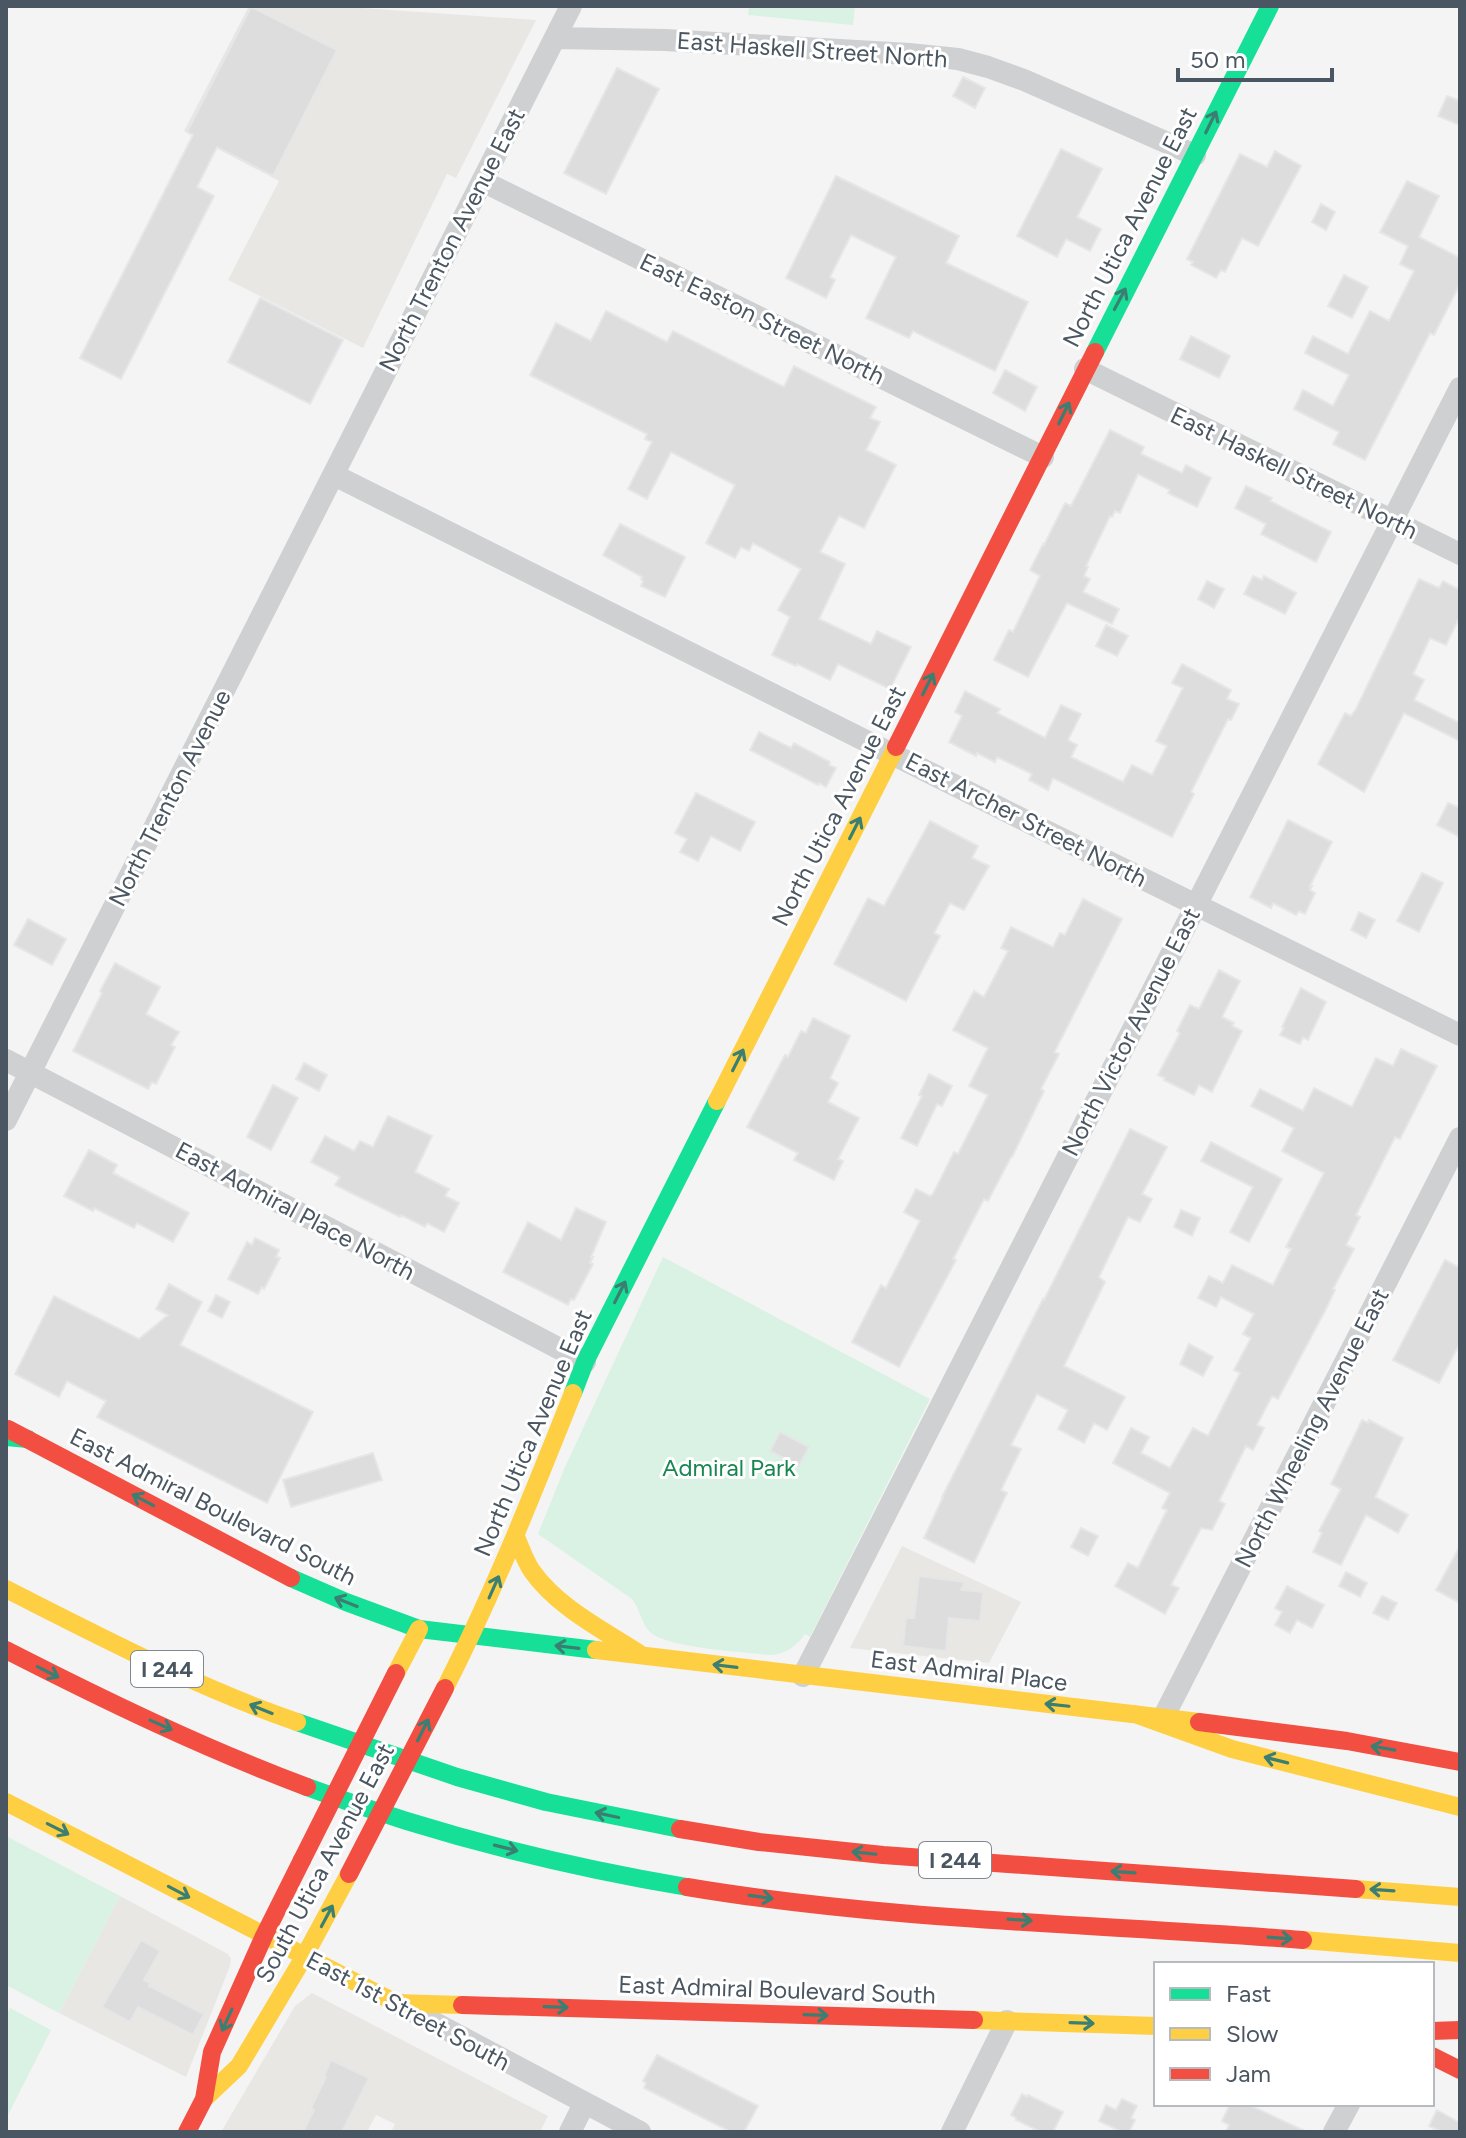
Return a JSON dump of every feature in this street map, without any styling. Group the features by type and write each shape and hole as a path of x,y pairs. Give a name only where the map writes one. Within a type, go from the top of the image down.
{"main road":[{"name":"North Utica Avenue East","path":"471,1637 516,1537 585,1362 1270,6"},
{"name":"East Admiral Boulevard South","path":"6,1428 277,1572 419,1629 471,1637"},
{"path":"6,1437 28,1439"},
{"path":"516,1537 534,1574 548,1588 645,1657"},
{"name":"I 244","path":"6,1589 154,1664 268,1712 457,1777 546,1802 658,1826 759,1842 883,1855 1460,1897"},
{"name":"South Utica Avenue East","path":"187,2132 204,2099 212,2052 264,1936 419,1629"},
{"name":"East Admiral Place","path":"471,1637 1135,1714 1347,1741 1460,1762"},
{"name":"South Utica Avenue East","path":"204,2099 239,2066 304,1957 471,1637"},
{"name":"I 244","path":"6,1650 128,1710 315,1790 431,1829 643,1878 767,1899 889,1912 1460,1953"},
{"path":"1135,1714 1232,1749 1460,1807"},
{"name":"East 1st Street South","path":"6,1802 396,2003"},
{"name":"East Admiral Boulevard South","path":"396,2003 1154,2026"},
{"path":"1434,2031 1460,2030"},
{"path":"1434,2057 1460,2070"}],"street":[{"name":"North Trenton Avenue East","path":"334,475 571,6"},
{"name":"East Haskell Street North","path":"555,38 665,40 958,59 1024,80 1195,155"},
{"name":"East Easton Street North","path":"482,181 1043,457"},
{"name":"East Haskell Street North","path":"1085,369 1460,554"},
{"name":"North Victor Avenue East","path":"803,1676 1460,388"},
{"name":"East Archer Street North","path":"334,475 1460,1035"},
{"name":"North Trenton Avenue","path":"6,1120 334,475"},
{"name":"East Admiral Place North","path":"6,1060 585,1362"},
{"name":"North Wheeling Avenue East","path":"1163,1718 1460,1138"},
{"name":"East 1st Street South","path":"396,2003 640,2132"},
{"path":"952,2132 1007,2021"},
{"path":"570,2132 584,2104"},
{"path":"1334,2132 1348,2106"}],"shaded area":[{"path":"249,6 333,6 536,20 456,178 447,174 363,348 228,280 279,181 184,131"},
{"path":"902,1546 1021,1602 989,1663 850,1648"},
{"path":"120,1896 228,1954 231,1959 186,2077 59,2013"},
{"path":"312,1993 548,2116 540,2132 391,2132 395,2124 376,2115 367,2132 221,2132 295,2006"}],"green space":[{"path":"749,6 855,6 853,25 748,15"},
{"name":"Admiral Park","path":"663,1257 930,1399 810,1637 805,1634 794,1646 780,1654 706,1648 659,1637 647,1628 632,1599 538,1534 565,1467"},
{"path":"6,1836 120,1896 59,2013 6,1985"},
{"path":"10,2008 51,2030 6,2119 6,2015"}],"building":[{"path":"251,7 337,50 273,176 217,147 197,187 214,196 121,379 80,358 193,135 187,132"},
{"path":"617,68 659,89 606,194 564,173"},
{"path":"963,77 985,88 975,108 953,96"},
{"path":"1447,96 1460,101 1460,125 1438,116"},
{"path":"1061,149 1102,169 1077,217 1101,229 1090,251 1066,239 1057,257 1017,236"},
{"path":"1275,151 1301,166 1258,246 1242,238 1225,272 1221,270 1216,278 1191,265 1193,262 1187,259 1240,154 1267,167"},
{"path":"836,176 959,236 946,263 1028,302 995,371 913,331 909,338 866,318 896,257 851,235 830,277 835,280 826,298 786,278"},
{"path":"1407,181 1439,196 1419,237 1460,258 1460,284 1434,335 1430,333 1365,460 1333,444 1339,432 1294,409 1303,390 1333,406 1349,375 1305,353 1313,336 1348,354 1370,311 1389,321 1414,271 1400,264 1408,246 1380,232"},
{"path":"1321,204 1335,212 1326,230 1312,222"},
{"path":"1344,275 1368,287 1352,318 1328,306"},
{"path":"260,298 343,340 310,404 228,362"},
{"path":"606,311 667,342 673,331 784,387 794,366 876,407 870,418 880,422 866,450 896,465 864,528 839,516 820,552 845,564 819,619 871,644 877,631 911,647 890,689 838,664 830,680 772,655 790,617 778,610 801,569 753,543 749,551 741,547 735,558 706,543 735,485 671,452 647,499 628,489 652,442 645,439 647,434 530,375 556,323 591,341"},
{"path":"1191,336 1230,356 1219,378 1180,359"},
{"path":"1005,370 1037,387 1025,411 993,393"},
{"path":"1110,430 1144,447 1141,454 1182,473 1186,465 1211,478 1197,507 1138,474 1120,513 1115,511 1110,516 1084,576 1090,579 1083,592 1119,609 1112,624 1067,603 1028,677 994,660 1009,630 1013,632 1040,576 1030,570 1043,544 1065,503 1071,506"},
{"path":"1246,486 1331,532 1316,562 1261,534 1266,524 1235,508"},
{"path":"620,524 685,557 665,597 641,586 642,577 603,555"},
{"path":"1253,576 1262,580 1264,576 1296,593 1285,614 1244,594"},
{"path":"1419,579 1439,588 1443,581 1460,590 1460,616 1446,645 1430,638 1413,674 1424,680 1414,700 1460,723 1460,741 1404,713 1364,792 1318,764 1345,713 1351,716 1356,709"},
{"path":"1207,581 1224,589 1214,608 1198,599"},
{"path":"1106,625 1128,636 1117,656 1096,646"},
{"path":"1182,664 1231,690 1227,699 1239,704 1231,720 1228,719 1191,792 1194,794 1172,837 1053,778 1048,790 1029,780 1032,774 997,757 995,762 949,742 962,716 955,712 965,691 1000,709 997,713 1045,738 1061,705 1081,714 1068,740 1077,745 1071,757 1123,782 1132,765 1152,775 1167,746 1156,741 1183,688 1172,683"},
{"path":"759,732 791,748 794,743 830,762 829,765 836,768 826,787 750,750"},
{"path":"696,793 755,822 740,851 711,836 698,861 680,852 687,839 675,833"},
{"path":"1448,803 1460,808 1460,837 1437,825"},
{"path":"1288,820 1332,842 1310,886 1315,893 1305,914 1299,911 1296,915 1273,903 1271,908 1250,897"},
{"path":"930,821 978,846 972,858 989,866 964,910 950,903 934,933 940,936 906,1001 834,964 868,898 884,906"},
{"path":"1422,873 1443,883 1419,932 1397,921"},
{"path":"1083,899 1122,919 1054,1052 1059,1054 1012,1157 988,1201 984,1199 953,1259 956,1260 899,1367 852,1342 881,1285 886,1288 920,1221 904,1212 916,1189 930,1196 933,1194 954,1152 958,1154 988,1095 969,1086 988,1048 953,1030 974,991 984,997 1008,951 1001,948 1011,927 1053,947 1060,933 1065,935"},
{"path":"1359,912 1375,920 1366,938 1351,930"},
{"path":"28,919 66,939 52,965 14,945"},
{"path":"115,963 160,987 146,1014 179,1032 171,1045 175,1047 156,1084 152,1082 148,1089 73,1051"},
{"path":"1219,970 1240,981 1222,1017 1242,1031 1212,1092 1199,1085 1194,1095 1158,1075 1180,1033 1177,1031 1190,1005 1199,1009"},
{"path":"1301,988 1326,1002 1308,1040 1303,1037 1300,1044 1280,1035"},
{"path":"813,1018 850,1036 830,1078 838,1083 828,1102 859,1118 838,1159 843,1161 834,1180 794,1160 798,1153 747,1127 785,1055 788,1057 801,1031 806,1033"},
{"path":"1401,1049 1437,1066 1400,1139 1395,1137 1356,1215 1360,1217 1346,1245 1354,1249 1325,1311 1278,1399 1272,1396 1257,1425 1264,1428 1253,1450 1246,1446 1219,1501 1225,1504 1212,1530 1201,1528 1171,1585 1179,1588 1165,1614 1115,1586 1128,1563 1138,1568 1167,1510 1162,1508 1170,1493 1113,1463 1131,1428 1149,1437 1141,1453 1170,1468 1193,1428 1208,1436 1240,1373 1234,1370 1251,1338 1243,1334 1254,1314 1221,1297 1216,1307 1198,1298 1209,1276 1223,1283 1232,1265 1273,1285 1291,1249 1286,1247 1324,1173 1282,1151 1294,1128 1251,1106 1260,1089 1303,1111 1314,1088 1352,1107 1376,1058 1393,1066"},
{"path":"304,1063 327,1075 319,1091 296,1079"},
{"path":"929,1074 952,1086 942,1106 937,1104 917,1146 901,1138 922,1096 919,1095"},
{"path":"273,1085 298,1098 271,1150 247,1137"},
{"path":"388,1116 432,1136 415,1172 449,1189 445,1196 459,1203 444,1232 427,1223 425,1227 400,1217 335,1185 340,1177 311,1162 325,1136 354,1151 360,1141 373,1147"},
{"path":"1130,1129 1167,1147 1142,1194 1152,1199 1140,1222 1128,1217 1099,1277 1105,1282 1064,1366 1125,1397 1107,1430 1094,1423 1084,1443 1058,1429 1068,1410 1037,1394 1011,1445 1021,1449 1001,1490 1007,1493 974,1563 924,1538"},
{"path":"1211,1142 1282,1179 1249,1242 1230,1232 1253,1187 1201,1161"},
{"path":"89,1150 117,1165 113,1173 189,1213 173,1242 137,1223 134,1228 64,1196"},
{"path":"576,1208 606,1222 591,1257 590,1263 593,1264 574,1300 571,1299 568,1305 503,1272 528,1222 561,1240"},
{"path":"1181,1210 1200,1218 1192,1236 1174,1227"},
{"path":"255,1238 279,1250 276,1257 280,1258 264,1289 262,1287 258,1294 228,1279 247,1242 252,1245"},
{"path":"1445,1260 1460,1268 1460,1343 1439,1383 1393,1360"},
{"path":"169,1284 202,1302 180,1345 313,1412 267,1503 97,1417 106,1401 67,1381 59,1397 15,1374 54,1296 139,1339 168,1315 156,1309"},
{"path":"216,1295 230,1302 222,1318 208,1311"},
{"path":"1189,1344 1213,1357 1203,1376 1180,1364"},
{"path":"1362,1420 1368,1423 1369,1420 1403,1438 1375,1497 1408,1515 1398,1533 1366,1515 1341,1565 1313,1552 1322,1533 1319,1531 1341,1489 1331,1484"},
{"path":"780,1432 809,1447 799,1466 770,1451"},
{"path":"373,1453 382,1480 291,1507 283,1480"},
{"path":"1081,1528 1098,1536 1088,1556 1071,1547"},
{"path":"1460,1546 1460,1603 1436,1590"},
{"path":"1346,1572 1367,1583 1360,1597 1339,1586"},
{"path":"919,1576 965,1582 961,1590 983,1592 980,1621 949,1618 946,1651 903,1646 906,1618 914,1618"},
{"path":"1287,1586 1324,1605 1312,1628 1297,1620 1290,1633 1275,1625 1282,1612 1275,1608"},
{"path":"1382,1596 1397,1603 1388,1620 1373,1613"},
{"path":"141,1940 160,1951 144,1980 150,1983 149,1986 204,2014 193,2035 138,2007 130,2022 102,2007"},
{"path":"657,2055 758,2106 744,2132 731,2132 644,2088 646,2083 643,2081"},
{"path":"331,2060 369,2078 342,2132 303,2132 314,2110 311,2108"},
{"path":"1022,2094 1063,2112 1053,2132 1041,2132 1011,2115"},
{"path":"1122,2099 1137,2106 1129,2132 1122,2132 1099,2121 1106,2105 1116,2110"},
{"path":"1229,2106 1251,2106 1307,2132 1226,2132 1229,2125 1222,2121"},
{"path":"1437,2110 1460,2123 1460,2132 1442,2132 1429,2126"}],"traffic: fast":[{"path":"1095,352 1270,6"},
{"path":"573,1393 585,1362 717,1101"},
{"path":"6,1437 28,1439"},
{"path":"291,1578 419,1629 596,1650"},
{"path":"297,1722 457,1777 546,1802 680,1829"},
{"path":"307,1787 400,1819 494,1846 590,1869 687,1887"}],"traffic: slow":[{"path":"717,1101 896,747"},
{"path":"445,1688 496,1579 573,1393"},
{"path":"516,1537 532,1571 554,1596 640,1654"},
{"path":"6,1589 186,1677 297,1722"},
{"path":"396,1673 419,1629"},
{"path":"596,1650 1199,1722"},
{"path":"1135,1714 1232,1749 1460,1807"},
{"path":"6,1802 396,2003 462,2005"},
{"path":"204,2099 239,2066 349,1874"},
{"path":"1356,1889 1460,1897"},
{"path":"1303,1940 1460,1953"},
{"path":"974,2020 1154,2026"}],"traffic: jam":[{"path":"896,747 1095,352"},
{"path":"8,1429 291,1578"},
{"path":"6,1650 154,1723 307,1787"},
{"path":"302,1860 396,1673"},
{"path":"349,1874 445,1688"},
{"path":"1199,1722 1347,1741 1460,1762"},
{"path":"680,1829 759,1842 883,1855 1356,1889"},
{"path":"187,2132 204,2099 212,2052 302,1860"},
{"path":"687,1887 917,1914 1303,1940"},
{"path":"462,2005 974,2020"},
{"path":"1434,2031 1460,2030"},
{"path":"1434,2057 1460,2070"}]}
